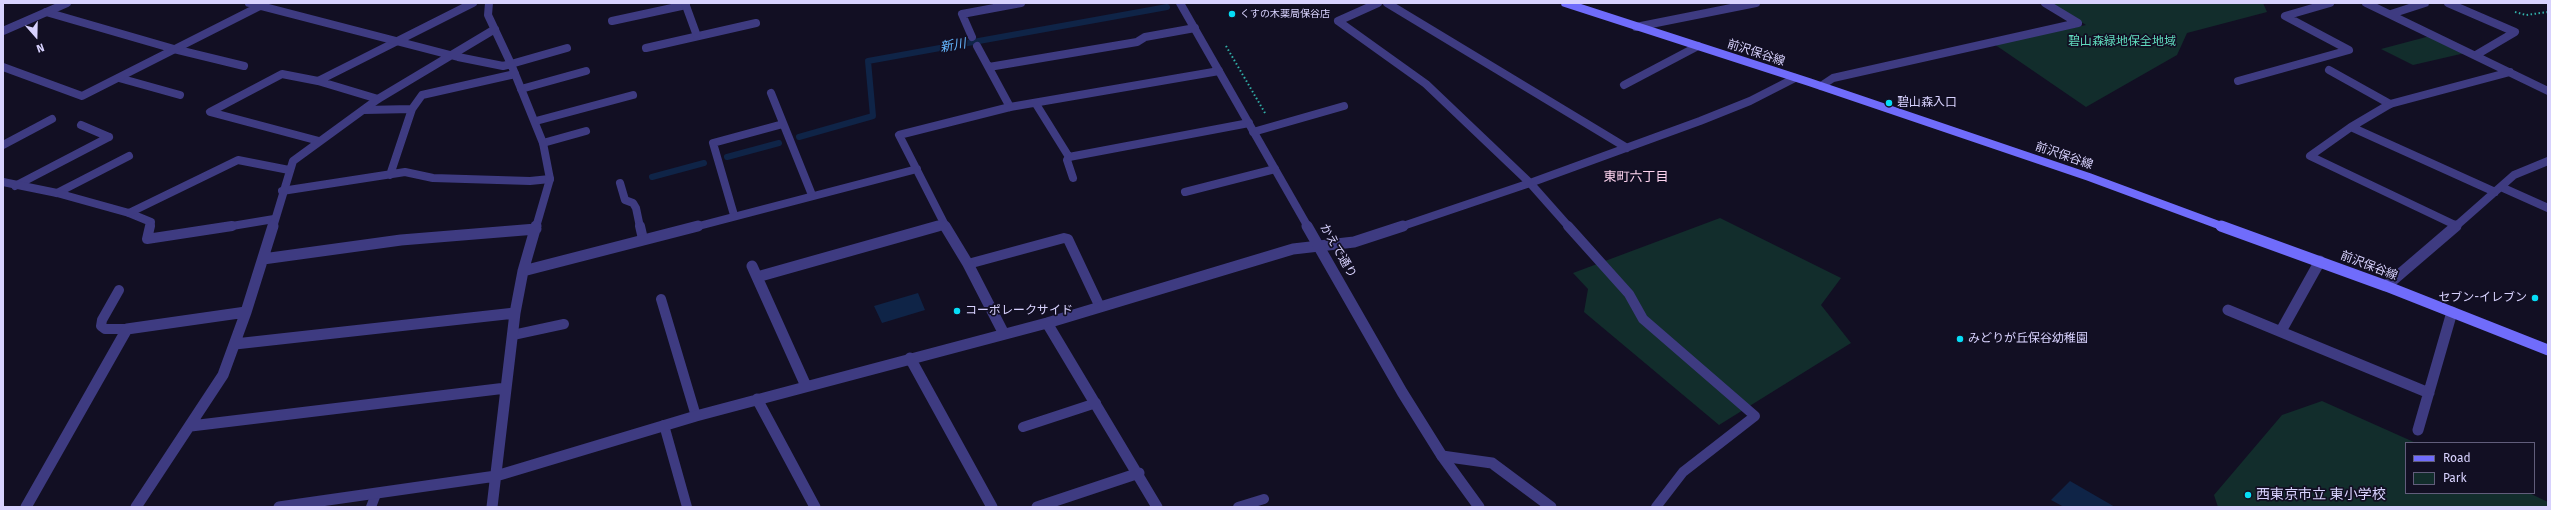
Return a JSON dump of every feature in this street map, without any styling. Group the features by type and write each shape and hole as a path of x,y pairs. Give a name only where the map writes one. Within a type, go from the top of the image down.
{"main road":[{"name":"前沢保谷線","path":"1565,3 1821,86 2089,177 2320,261 2548,350"}],"street":[{"path":"3,31 67,3"},
{"path":"249,3 264,4 449,54 499,65 511,64"},
{"path":"489,3 488,15 536,121 543,143 550,179 523,271 514,313 513,335 492,507"},
{"name":"かえで通り","path":"1180,3 1320,245 1402,392 1442,456 1479,507"},
{"path":"1378,3 1338,21 1426,84 1530,183"},
{"path":"1387,3 1627,148"},
{"path":"1636,27 1756,3"},
{"path":"1821,86 1833,78 2078,23 2046,3"},
{"path":"2366,3 2548,91"},
{"path":"2391,14 2425,3"},
{"path":"2448,3 2514,32 2476,55"},
{"path":"3,67 79,96 119,78 264,4"},
{"path":"686,4 697,36"},
{"path":"136,507 191,426 223,375 246,312 282,191 293,161 378,99 449,54 495,29"},
{"path":"1004,334 968,264 944,224 899,135 1010,108 1219,71"},
{"path":"2455,225 2310,156 2351,127 2390,104 2510,72"},
{"path":"279,507 496,476 696,416 910,358 1047,323 1293,249 1354,242 1530,183 1627,148 1750,101 1795,78"},
{"path":"1036,104 1069,158 1251,128"},
{"path":"2351,127 2498,189 2548,208"},
{"path":"3,182 15,186 57,192 129,213 238,160 289,170"},
{"path":"2386,286 2455,225 2514,176 2548,161"},
{"path":"523,271 916,169"},
{"path":"757,278 944,224"},
{"path":"262,259 401,240 536,229"},
{"path":"2281,331 2320,261"},
{"path":"752,266 806,386"},
{"path":"2228,310 2429,393"},
{"path":"26,507 126,329 246,312"},
{"path":"2418,430 2452,312"},
{"path":"235,344 514,313"},
{"path":"1047,323 1157,507"},
{"path":"910,358 992,507"},
{"path":"191,426 506,388"},
{"path":"758,399 815,507"},
{"path":"1442,456 1492,463 1551,507"},
{"path":"1037,507 1138,473"}],"lane":[{"path":"318,81 473,3"},
{"path":"972,37 962,14 969,11 1021,3"},
{"path":"2238,81 2349,50 2285,16 2330,3"},
{"path":"612,21 686,4"},
{"path":"46,12 174,49 244,66"},
{"path":"646,48 756,23"},
{"path":"989,67 1137,42 1145,37 1195,28"},
{"path":"977,46 1010,108"},
{"path":"1624,85 1698,46"},
{"path":"511,64 567,48"},
{"path":"2329,70 2390,104"},
{"path":"521,89 586,71"},
{"path":"319,141 210,112 282,74 318,81 378,99"},
{"path":"390,175 412,109 422,95 515,74"},
{"path":"119,78 180,95"},
{"path":"771,93 812,195"},
{"path":"536,121 633,95"},
{"path":"1251,128 1274,127 1344,106"},
{"path":"364,110 412,109"},
{"path":"3,145 52,120"},
{"path":"15,186 109,137 81,124"},
{"path":"734,215 712,143 783,124"},
{"path":"543,143 586,131"},
{"path":"57,192 129,156"},
{"path":"1069,158 1067,160 1073,178"},
{"path":"1185,192 1275,169"},
{"path":"282,191 408,172 433,178 530,181 550,179"},
{"path":"620,183 625,200 633,203 636,208 643,239"},
{"path":"1530,183 1629,294 1643,319 1755,416 1683,472 1656,507"},
{"path":"129,213 151,222 146,239 274,219"},
{"path":"968,264 1064,238 1068,239 1100,307"},
{"path":"119,290 102,320 101,326 105,329 126,329"},
{"path":"661,299 696,416"},
{"path":"513,335 564,324"},
{"path":"1024,427 1096,403"},
{"path":"664,425 687,507"},
{"path":"371,507 376,494"},
{"path":"1238,507 1264,499"}],"path":[{"path":"2512,12 2526,15 2548,12"},
{"path":"1224,43 1274,127"}],"green space":[{"name":"碧山森緑地保全地域","path":"2051,3 2263,3 2267,12 2187,33 2177,55 2086,107 1994,44 2086,25"},
{"path":"2430,36 2465,53 2413,65 2381,49"},
{"path":"1720,218 1841,278 1821,305 1851,343 1719,425 1584,312 1588,289 1573,273"},
{"path":"2322,401 2414,442 2405,442 2405,494 2531,494 2548,502 2548,507 2218,507 2214,495 2282,415"}],"water":[{"path":"918,293 925,310 882,323 874,306"},
{"path":"2070,481 2115,507 2064,507 2051,500"}],"waterway":[{"name":"新川","path":"799,137 873,116 868,61 1167,7"},
{"name":"新川","path":"727,157 779,143"},
{"name":"新川","path":"652,177 704,163"}],"place":[{"name":"くすの木薬局保谷店","path":"1232,14"},
{"name":"碧山森入口","path":"1889,103"},
{"name":"セブン-イレブン","path":"2535,298"},
{"name":"コーポレークサイド","path":"957,311"},
{"name":"みどりが丘保谷幼稚園","path":"1960,339"},
{"name":"西東京市立 東小学校","path":"2248,495"}],"district":[{"name":"東町六丁目","path":"1636,177"}]}
